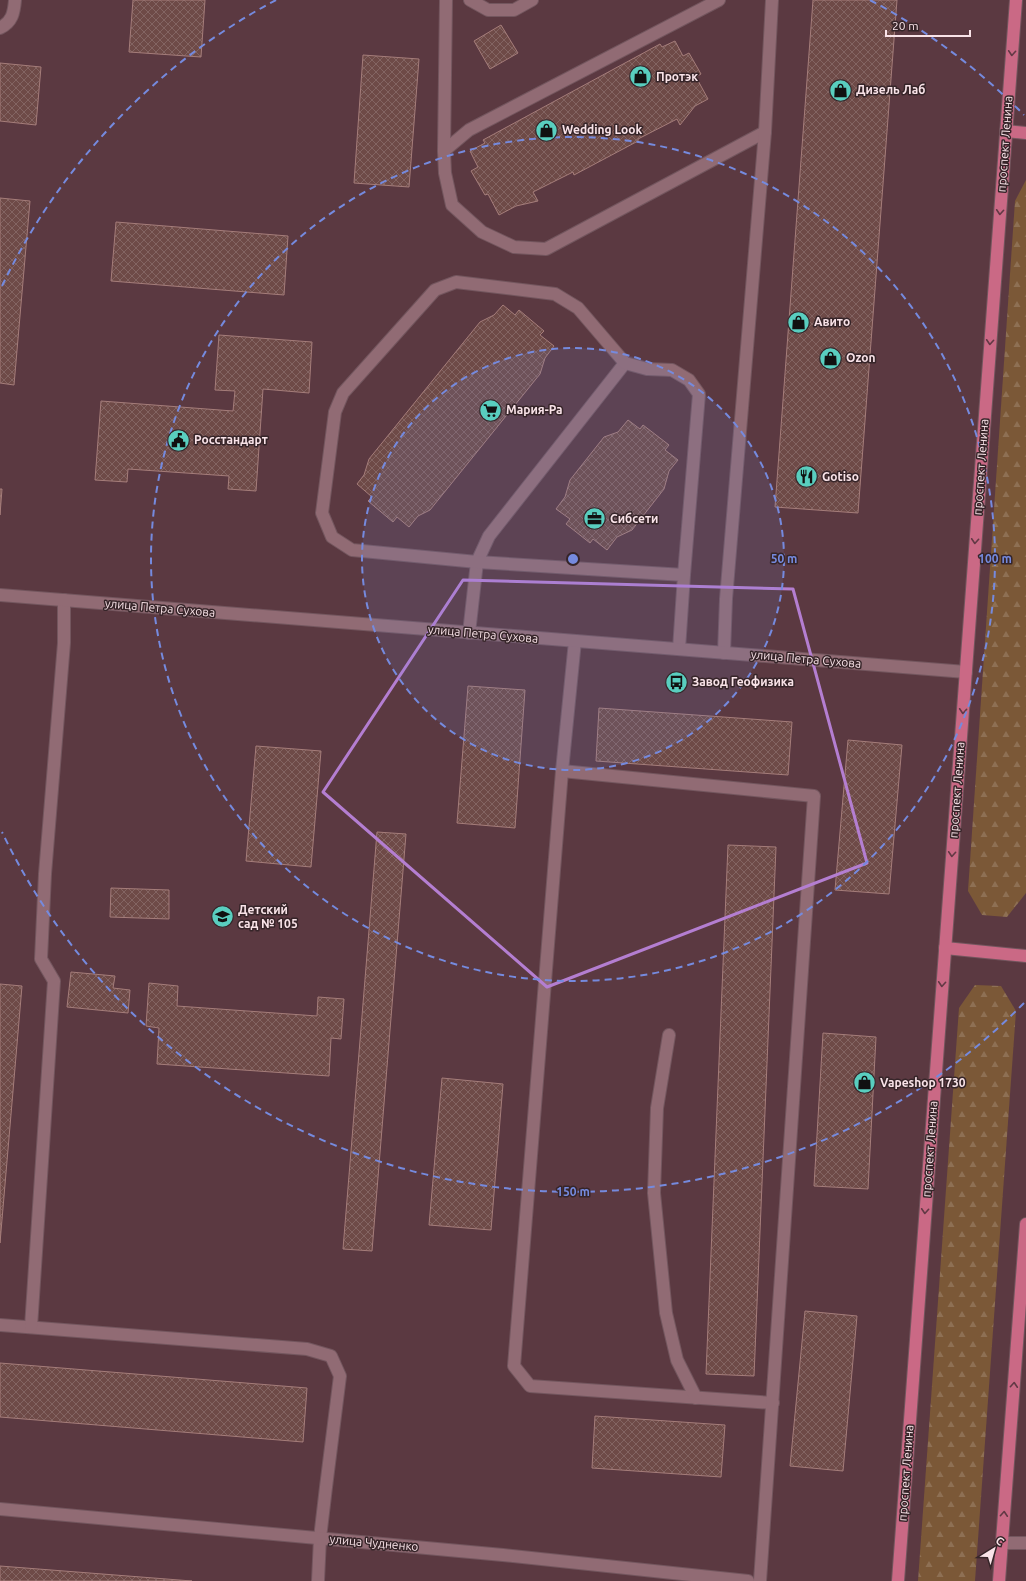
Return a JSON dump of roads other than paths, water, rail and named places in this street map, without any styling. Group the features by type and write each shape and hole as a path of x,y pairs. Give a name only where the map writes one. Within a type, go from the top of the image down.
{"main road":[{"name":"проспект Ленина","path":"898,1581 1016,0"},
{"path":"1006,131 1026,133"},
{"path":"945,948 1026,956"},
{"path":"1000,1581 1026,1224"}],"street":[{"path":"0,28 8,24 14,11 16,0"},
{"path":"446,0 444,151 445,173 452,205 482,232 514,247 546,249 765,132"},
{"path":"470,0 488,10 514,10 532,0"},
{"path":"444,151 469,130 719,0"},
{"path":"724,653 726,599 765,132 772,0"},
{"path":"679,650 699,394 689,380 672,370 647,369 625,363 578,308 555,294 456,282 435,290 343,393 334,412 322,513 332,537 352,550 477,562 684,575"},
{"path":"469,633 477,562 488,536 625,363"},
{"name":"улица Петра Сухова","path":"0,595 966,672"},
{"path":"31,1327 54,981 41,959 45,874 64,643 64,600"},
{"path":"575,641 562,771 514,1366 530,1386 773,1403"},
{"path":"562,771 814,796 760,1581"},
{"path":"669,1035 657,1108 654,1193 666,1313 677,1360 696,1398"},
{"path":"0,1325 307,1350 331,1356 340,1376 320,1538 318,1581"},
{"name":"улица Чудненко","path":"0,1510 503,1555 748,1581"},
{"path":"1002,1543 1026,1543"}],"place":[{"name":"Протэк","path":"640,77"},
{"name":"Дизель Лаб","path":"840,90"},
{"name":"Wedding Look","path":"547,130"},
{"name":"Авито","path":"799,322"},
{"name":"Ozon","path":"831,358"},
{"name":"Мария-Ра","path":"491,410"},
{"name":"Росстандарт","path":"179,440"},
{"name":"Gotiso","path":"806,477"},
{"name":"Сибсети","path":"595,519"},
{"name":"Завод Геофизика","path":"676,682"},
{"name":"Детский сад № 105","path":"223,917"},
{"name":"Vapeshop 1730","path":"864,1083"}]}
